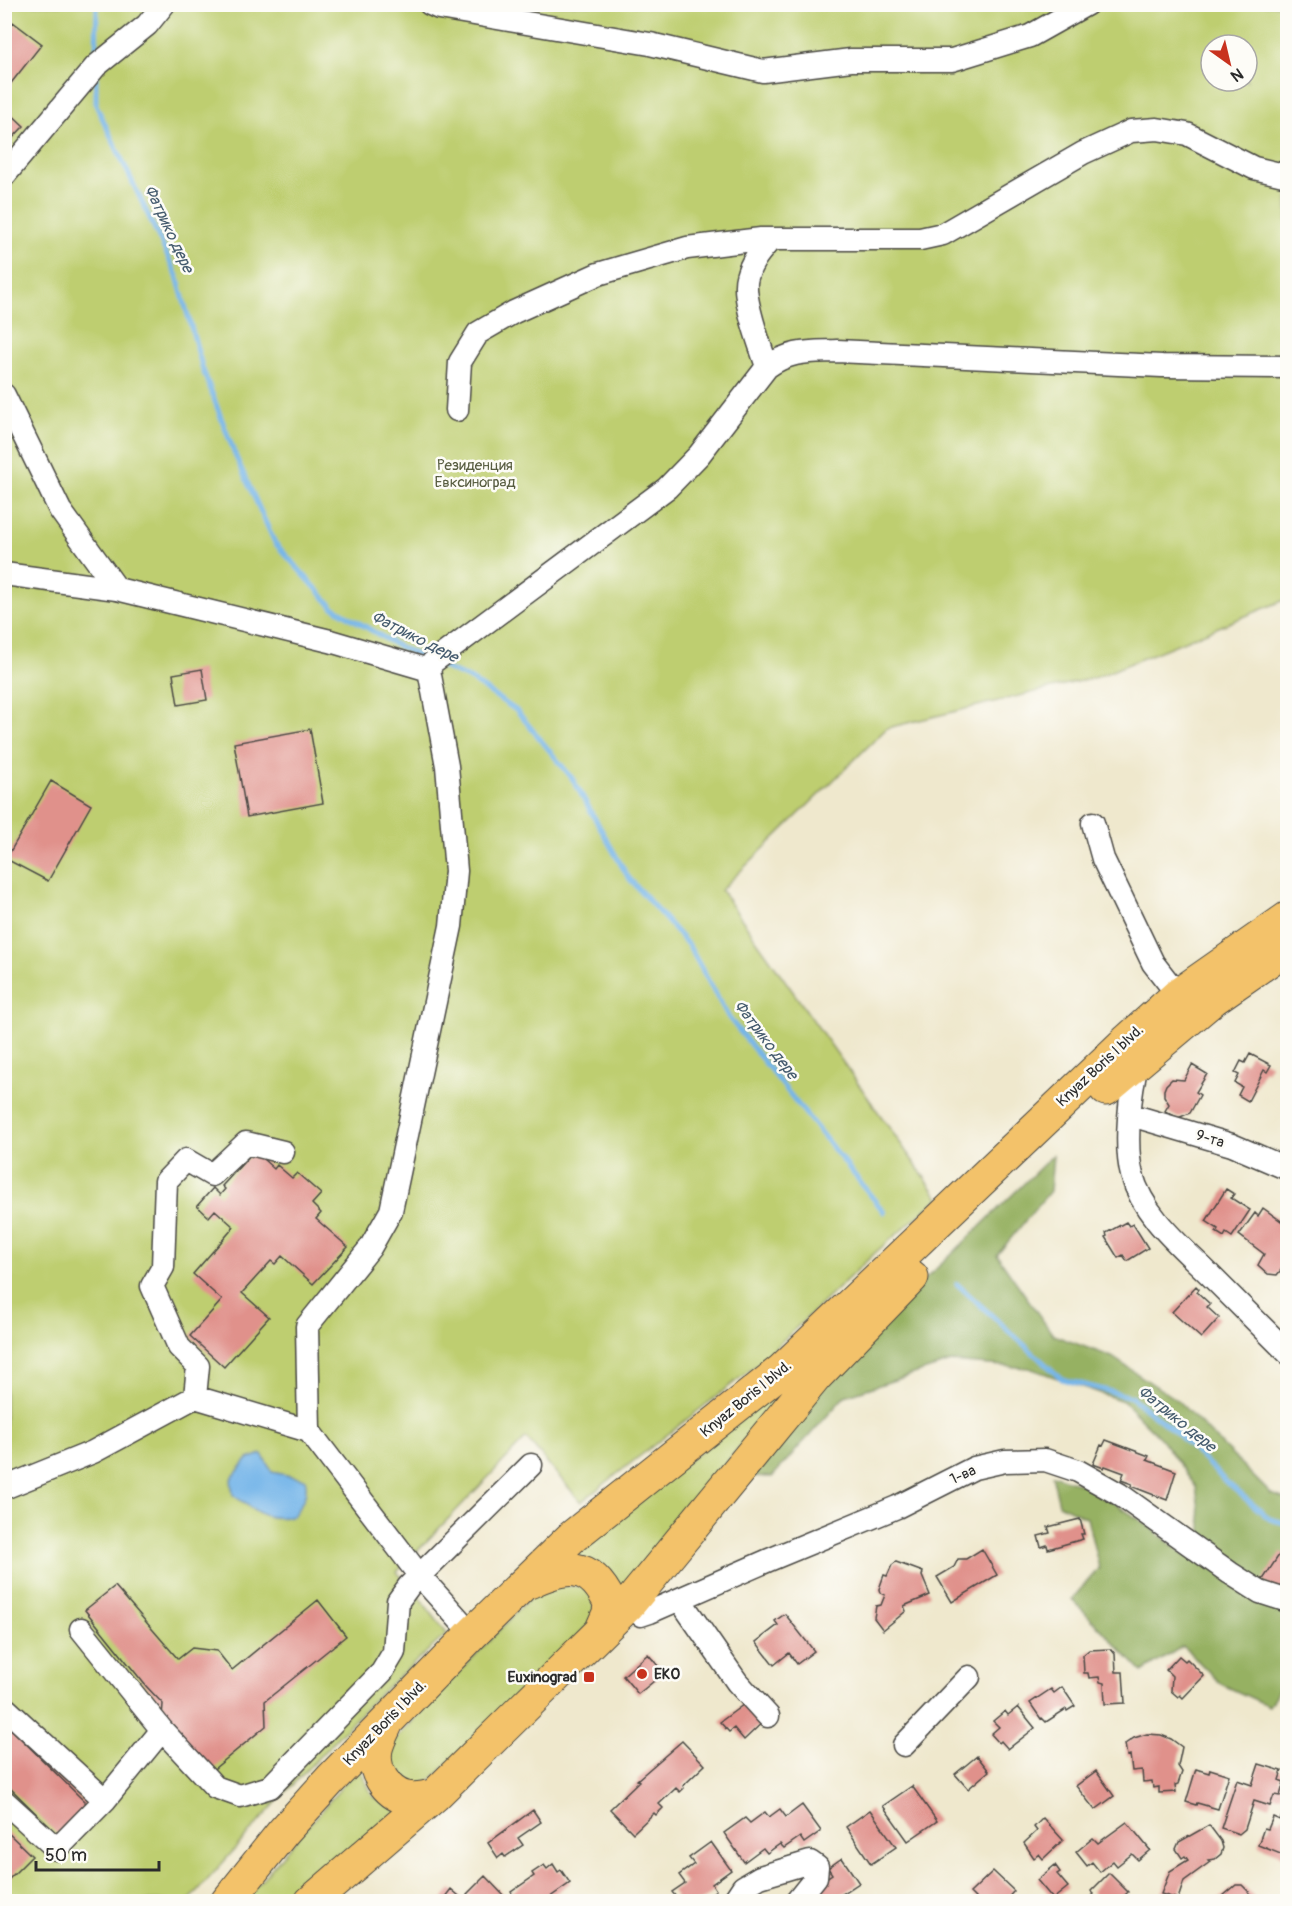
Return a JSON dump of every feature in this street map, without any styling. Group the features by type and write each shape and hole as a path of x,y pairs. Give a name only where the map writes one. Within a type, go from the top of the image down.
{"highway":[{"name":"Knyaz Boris I blvd.","path":"226,1902 283,1832 331,1779 472,1634 572,1537 782,1370 1103,1063 1178,995 1287,918"},
{"name":"Knyaz Boris I blvd.","path":"311,1902 435,1795 628,1605 816,1376 1020,1169 1138,1062 1214,999 1287,947"},
{"path":"523,1585 565,1568 586,1574 599,1585 610,1602 609,1613 602,1629"},
{"path":"388,1721 376,1750 376,1765 381,1779 391,1790 405,1798 420,1799 435,1795"}],"street":[{"path":"4,176 96,66 147,25 164,4"},
{"path":"430,4 439,8 650,44 763,71 851,60 952,60 1030,36 1087,4"},
{"path":"457,410 460,362 478,333 514,312 598,274 665,254 687,248 771,238 920,239 943,234 1083,153 1131,131 1157,129 1187,134 1254,168 1287,176"},
{"path":"767,367 750,311 746,280 754,258 771,238"},
{"path":"309,1431 307,1326 370,1248 391,1211 451,926 456,871 447,765 429,670 433,662 667,488 699,455 767,367 780,358 797,352 837,351 1162,366 1287,367"},
{"path":"4,395 60,510 117,588"},
{"path":"4,574 117,588 330,641 429,670"},
{"path":"1093,823 1103,859 1153,963 1178,995"},
{"path":"1138,1062 1134,1078 1128,1140 1129,1160 1132,1176 1147,1208 1287,1353"},
{"name":"9-та","path":"1131,1115 1232,1145 1287,1169"},
{"path":"195,1397 198,1366 179,1347 152,1286 163,1267 166,1181 186,1160 212,1175 246,1143 283,1152"},
{"path":"4,1488 93,1452 195,1397 309,1431 419,1575 472,1634"},
{"name":"1-ва","path":"628,1605 641,1615 680,1600 897,1507 975,1468 1005,1461 1045,1460 1078,1471 1119,1494 1230,1574 1260,1592 1287,1601"},
{"path":"81,1629 162,1730 215,1787 240,1796 270,1787 382,1672 394,1652 398,1601 419,1575 531,1465"},
{"path":"680,1600 737,1682 768,1716"},
{"path":"904,1745 969,1677"},
{"path":"4,1707 105,1800"},
{"path":"4,1801 57,1849 105,1800 162,1730"},
{"path":"733,1902 743,1887 760,1877 810,1862 817,1867 816,1877 796,1902"}],"green space":[{"name":"Резиденция Евксиноград","path":"5,5 1287,5 1287,599 1097,677 887,728 721,890 939,1198 876,1252 759,1363 581,1502 526,1438 397,1572 447,1634 376,1697 279,1799 189,1901 5,1901"},
{"path":"1053,1155 1050,1191 997,1255 1053,1335 1112,1357 1178,1401 1271,1494 1287,1499 1287,1675 1269,1706 1221,1684 1183,1646 1142,1672 1072,1599 1099,1568 1087,1518 1059,1504 1052,1475 1090,1487 1146,1524 1186,1556 1204,1546 1196,1487 1161,1439 1123,1401 1029,1368 951,1362 845,1396 772,1477 749,1476 877,1323 951,1255"},
{"path":"803,1370 614,1598 573,1553"},
{"path":"542,1585 593,1587 595,1619 429,1782 410,1789 383,1760 393,1742"},
{"path":"359,1767 373,1797 400,1811 294,1901 242,1902"}],"water":[{"path":"262,1454 272,1472 305,1479 305,1494 293,1516 275,1518 261,1514 233,1495 231,1479 248,1459"}],"building":[{"path":"13,22 42,44 4,92 4,34"},
{"path":"4,107 24,126 4,147"},
{"path":"202,669 207,700 178,705 173,674"},
{"path":"310,729 323,803 247,817 234,743"},
{"path":"51,781 91,805 48,881 6,859"},
{"path":"1250,1054 1271,1065 1267,1072 1264,1070 1248,1101 1238,1095 1242,1087 1235,1083 1239,1075 1235,1073 1241,1061 1245,1063"},
{"path":"1192,1065 1207,1074 1196,1092 1200,1095 1190,1113 1178,1118 1165,1111 1169,1104 1164,1096 1164,1090 1172,1079 1184,1080"},
{"path":"254,1151 274,1169 277,1165 292,1178 297,1173 321,1194 312,1204 321,1213 316,1219 348,1247 313,1284 282,1256 275,1264 271,1261 242,1293 269,1317 224,1367 190,1336 222,1300 193,1274 234,1227 215,1210 209,1217 197,1206 213,1188 220,1195 225,1189 222,1186"},
{"path":"1226,1189 1234,1194 1231,1198 1250,1210 1232,1237 1226,1233 1224,1237 1216,1232 1218,1229 1206,1221"},
{"path":"1263,1208 1288,1226 1288,1269 1284,1266 1277,1275 1268,1274 1258,1265 1264,1254 1239,1235 1255,1213 1258,1216"},
{"path":"1126,1222 1129,1226 1133,1224 1148,1248 1127,1261 1123,1255 1118,1258 1105,1237 1106,1233"},
{"path":"1196,1286 1199,1289 1197,1292 1210,1304 1207,1307 1219,1318 1201,1338 1172,1312"},
{"path":"1106,1440 1149,1456 1147,1460 1176,1471 1167,1500 1121,1480 1124,1473 1093,1464 1101,1445 1103,1446"},
{"path":"1080,1519 1083,1539 1048,1549 1047,1545 1041,1547 1038,1536 1050,1533 1048,1527"},
{"path":"982,1549 997,1575 952,1602 937,1577 954,1567 958,1559 966,1559"},
{"path":"1281,1552 1288,1556 1288,1597 1262,1581"},
{"path":"896,1562 923,1572 922,1576 930,1595 904,1606 906,1611 883,1630 874,1618 876,1606 881,1605 885,1595 880,1593 879,1589 884,1575 887,1576"},
{"path":"115,1586 178,1659 192,1648 217,1651 232,1670 318,1600 346,1636 265,1701 266,1726 209,1773 162,1717 163,1704 85,1610"},
{"path":"785,1614 814,1651 797,1664 789,1653 774,1665 756,1642 778,1625 775,1621"},
{"path":"1111,1649 1115,1654 1116,1672 1123,1672 1125,1703 1105,1704 1104,1683 1100,1682 1099,1677 1089,1678 1088,1673 1084,1673 1083,1655 1089,1650"},
{"path":"648,1654 664,1673 638,1694 623,1676"},
{"path":"1179,1656 1185,1661 1187,1659 1204,1676 1183,1698 1171,1691 1172,1676 1166,1670"},
{"path":"1062,1687 1075,1706 1046,1722 1041,1719 1030,1703 1051,1689 1054,1693"},
{"path":"751,1699 767,1718 744,1740 734,1728 729,1732 720,1722"},
{"path":"1018,1707 1035,1728 1008,1749 991,1734 999,1727 993,1721 1005,1711 1008,1715"},
{"path":"4,1722 88,1805 58,1835 4,1782"},
{"path":"1147,1734 1161,1735 1182,1747 1178,1766 1182,1772 1178,1784 1175,1785 1176,1792 1159,1793 1159,1787 1153,1788 1152,1781 1143,1782 1142,1770 1132,1771 1130,1755 1127,1756 1125,1744"},
{"path":"682,1741 705,1765 683,1786 680,1792 676,1788 659,1804 663,1808 656,1815 654,1813 633,1833 610,1809 639,1781 637,1780"},
{"path":"977,1756 989,1771 968,1789 955,1774"},
{"path":"1259,1764 1282,1771 1279,1780 1284,1782 1280,1796 1274,1795 1270,1806 1254,1801 1245,1829 1239,1834 1221,1828 1237,1780 1252,1785"},
{"path":"1196,1769 1209,1773 1210,1769 1229,1775 1218,1809 1186,1802"},
{"path":"1096,1771 1114,1796 1095,1810 1076,1786"},
{"path":"912,1786 937,1821 908,1841 883,1806"},
{"path":"802,1805 821,1831 804,1843 800,1837 784,1848 780,1844 767,1853 763,1848 744,1862 724,1833 745,1818 750,1823 765,1812 769,1817 780,1809 786,1817"},
{"path":"533,1810 541,1822 518,1838 523,1845 505,1857 503,1854 498,1858 488,1843"},
{"path":"870,1810 896,1847 871,1864 846,1827"},
{"path":"1282,1816 1288,1823 1288,1857 1258,1845 1264,1828 1268,1829 1273,1817 1280,1820"},
{"path":"1043,1818 1063,1840 1043,1859 1039,1854 1034,1858 1024,1843 1037,1831 1034,1827"},
{"path":"1127,1822 1150,1850 1138,1860 1132,1854 1117,1866 1113,1861 1100,1872 1092,1862 1087,1866 1076,1852 1093,1838 1098,1843"},
{"path":"1209,1825 1221,1841 1223,1848 1221,1854 1215,1859 1208,1860 1210,1862 1184,1881 1178,1899 1161,1894 1170,1871 1188,1860 1185,1856 1182,1858 1176,1849 1179,1842"},
{"path":"4,1829 32,1856 4,1884"},
{"path":"711,1842 731,1870 712,1884 716,1890 700,1902 669,1902 676,1897 672,1892 685,1883 679,1875 694,1864 689,1858"},
{"path":"842,1858 859,1883 841,1895 845,1900 842,1902 805,1902 812,1888 832,1874 828,1868"},
{"path":"553,1864 558,1872 561,1870 570,1883 543,1902 517,1902 511,1892 534,1876 532,1873 544,1865 547,1869"},
{"path":"1055,1865 1060,1872 1057,1874 1068,1887 1053,1899 1037,1880"},
{"path":"993,1871 1014,1891 1004,1902 979,1902 970,1893"},
{"path":"1109,1873 1128,1892 1118,1902 1087,1902 1094,1894 1091,1891"},
{"path":"485,1876 506,1898 503,1902 475,1902 467,1894"},
{"path":"1236,1885 1242,1885 1254,1897 1250,1900 1251,1902 1216,1902"},
{"path":"451,1889 466,1902 441,1902"}],"waterway":[{"name":"Фатрико дере","path":"96,56 97,4"},
{"name":"Фатрико дере","path":"96,77 96,105 177,276 203,370 236,457 275,543 333,607 394,644 421,657"},
{"name":"Фатрико дере","path":"440,666 470,679 517,711 572,778 628,877 689,946 729,1018 884,1212"},
{"name":"Фатрико дере","path":"957,1284 1062,1379 1131,1397 1178,1434 1225,1481 1270,1519 1288,1524"}],"place":[{"name":"ЕКО","path":"642,1674"},
{"name":"Euxinograd","path":"589,1677"}]}
